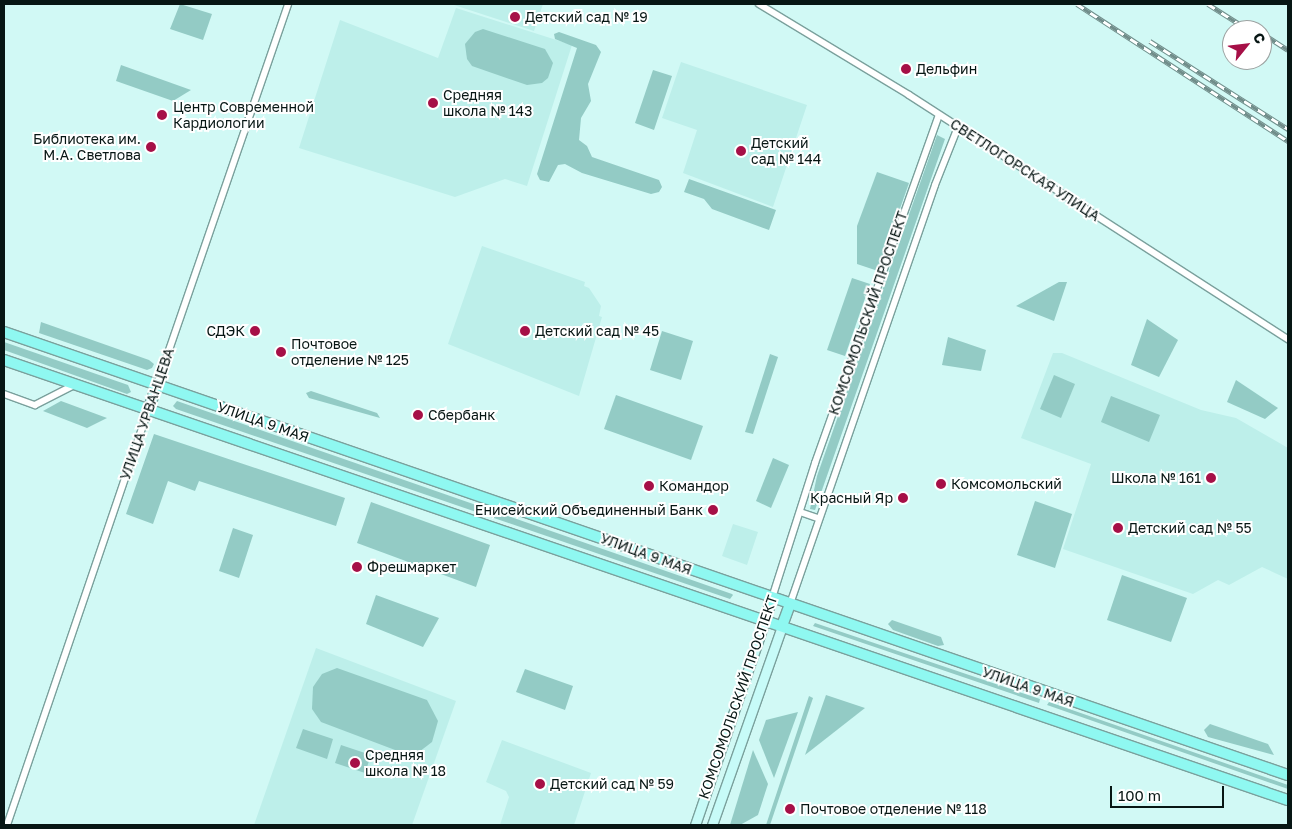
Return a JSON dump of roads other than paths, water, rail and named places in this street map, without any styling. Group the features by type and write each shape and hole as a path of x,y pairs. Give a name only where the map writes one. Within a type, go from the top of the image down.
{"main road":[{"name":"УЛИЦА 9 МАЯ","path":"4,332 1288,775"},
{"name":"УЛИЦА 9 МАЯ","path":"4,360 148,411 1288,800"},
{"name":"УЛИЦА УРВАНЦЕВА","path":"148,411 157,385"},
{"name":"КОМСОМОЛЬСКИЙ ПРОСПЕКТ","path":"696,825 772,598"},
{"name":"КОМСОМОЛЬСКИЙ ПРОСПЕКТ","path":"712,825 790,604"}],"street":[{"name":"УЛИЦА УРВАНЦЕВА","path":"157,385 288,4"},
{"name":"СВЕТЛОГОРСКАЯ УЛИЦА","path":"759,4 939,114 1288,339"},
{"name":"КОМСОМОЛЬСКИЙ ПРОСПЕКТ","path":"772,598 800,512 939,114"},
{"name":"КОМСОМОЛЬСКИЙ ПРОСПЕКТ","path":"790,604 817,518 958,127"},
{"path":"4,394 35,405 74,385"},
{"name":"УЛИЦА УРВАНЦЕВА","path":"7,825 148,411"},
{"path":"800,512 817,518"}],"railway":[{"path":"1077,4 1288,141"},
{"path":"1208,4 1233,20"},
{"path":"1272,40 1288,50"},
{"path":"1150,41 1288,129"}],"place":[{"name":"Детский сад № 19","path":"515,17"},
{"name":"Дельфин","path":"906,69"},
{"name":"Средняя школа № 143","path":"433,103"},
{"name":"Центр Современной Кардиологии","path":"162,115"},
{"name":"Библиотека им. М.А. Светлова","path":"151,147"},
{"name":"Детский сад № 144","path":"741,151"},
{"name":"СДЭК","path":"255,331"},
{"name":"Детский сад № 45","path":"525,331"},
{"name":"Почтовое отделение № 125","path":"281,352"},
{"name":"Сбербанк","path":"418,415"},
{"name":"Школа № 161","path":"1211,478"},
{"name":"Комсомольский","path":"941,484"},
{"name":"Командор","path":"649,486"},
{"name":"Красный Яр","path":"903,498"},
{"name":"Енисейский Объединенный Банк","path":"713,510"},
{"name":"Детский сад № 55","path":"1118,528"},
{"name":"Фрешмаркет","path":"357,567"},
{"name":"Средняя школа № 18","path":"355,763"},
{"name":"Детский сад № 59","path":"540,784"},
{"name":"Почтовое отделение № 118","path":"790,809"}]}
